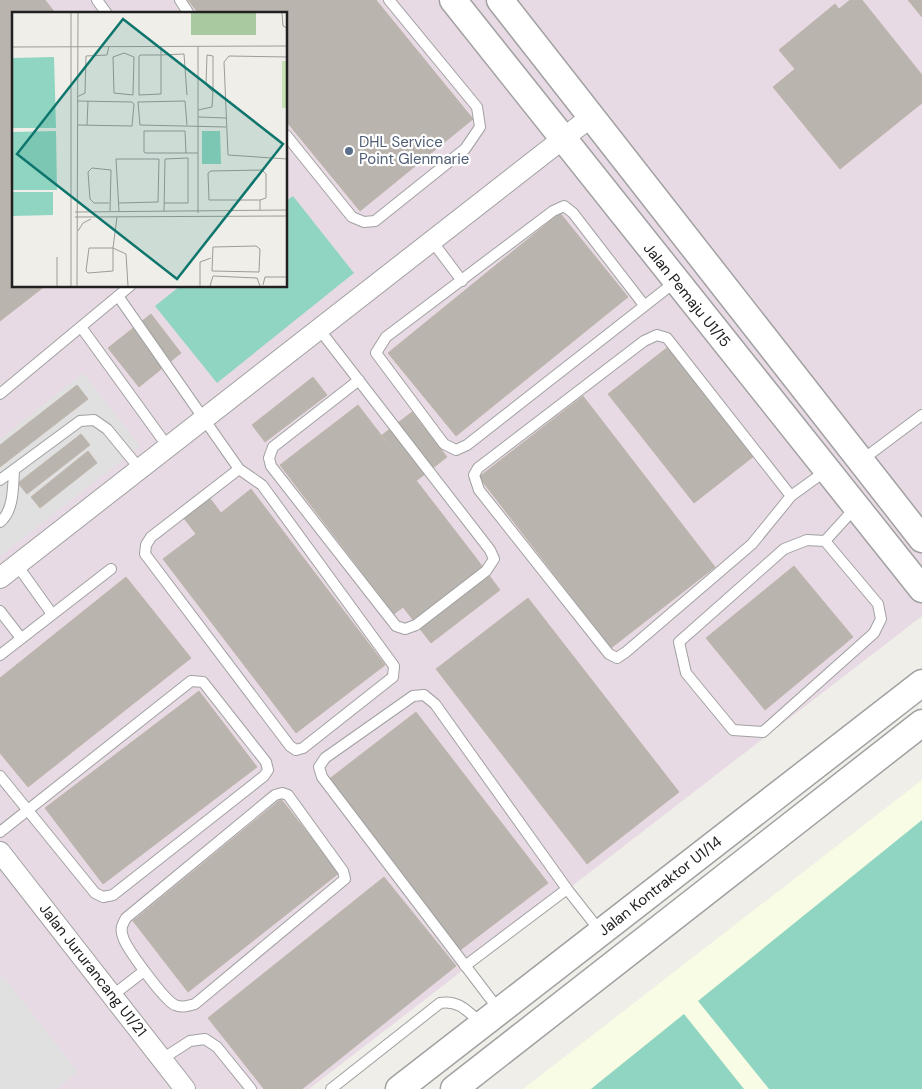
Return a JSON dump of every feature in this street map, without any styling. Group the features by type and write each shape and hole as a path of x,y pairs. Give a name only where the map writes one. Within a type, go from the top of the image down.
{"street":[{"name":"Jalan Pemaju U1/15","path":"453,0 922,589"},
{"path":"500,0 922,539"},
{"path":"0,578 592,116"},
{"path":"904,566 922,601"},
{"path":"896,703 922,663"},
{"name":"Jalan Kontraktor U1/14","path":"399,1089 922,683"},
{"path":"454,1089 922,724"},
{"name":"Jalan Jururancang U1/21","path":"0,852 185,1089"}],"lane":[{"path":"97,0 106,12"},
{"path":"180,0 188,12"},
{"path":"288,137 352,217 364,222 375,221 465,149 480,127 476,106 389,0"},
{"path":"644,305 573,213 564,206 553,211 386,337 376,353 444,444 456,450 467,445 676,281"},
{"path":"432,241 462,281"},
{"path":"0,394 128,288"},
{"path":"118,296 206,418 239,469 262,485 394,666 393,677 303,748 296,750 290,746 145,554 146,545 151,538 239,469"},
{"path":"81,327 168,447"},
{"path":"319,329 359,380 490,550 494,559 486,571 416,625 405,629 396,626 271,466 269,458 273,448 359,380"},
{"path":"791,496 667,338 657,335 644,341 478,468 474,474 479,490 609,654 617,658 752,544 791,496 827,470"},
{"path":"861,461 922,415"},
{"path":"0,480 80,421 94,420 107,429 140,469"},
{"path":"0,522 4,519 12,499 14,470"},
{"path":"825,541 856,506"},
{"path":"807,540 825,541 878,604 881,619 874,633 763,732 733,730 686,672 679,642 784,549 807,540"},
{"path":"17,565 52,614"},
{"path":"0,655 111,569"},
{"path":"0,611 21,638"},
{"path":"0,776 28,811 95,893 103,897 113,895 264,776 268,770 266,762 203,682 191,681 28,811 0,832"},
{"path":"491,1018 466,966 322,777 319,767 325,758 413,696 424,695 435,704 567,888 601,932"},
{"path":"282,793 288,795 344,871 345,879 194,1004 184,1007 174,1004 144,970 123,938 121,927 126,918 275,795 282,793"},
{"path":"466,966 567,888"},
{"path":"113,995 144,970"},
{"path":"331,1089 440,1003 460,1004 491,1018"},
{"path":"162,1059 190,1041 205,1039 217,1047 251,1089"}],"shaded area":[{"path":"0,0 922,0 922,616 309,1089 0,1089"},
{"path":"83,373 140,446 0,556 0,439"},
{"path":"922,780 922,1089 523,1089"},
{"path":"3,976 78,1072 56,1089 0,1089 0,978"}],"green space":[{"path":"293,196 354,273 217,383 155,306 178,288 288,288 288,200"},
{"path":"922,820 922,1089 769,1089 698,1001"},
{"path":"684,1014 744,1089 591,1089"}],"building":[{"path":"0,0 45,0 54,12 12,12 12,288 42,288 0,321"},
{"path":"188,0 376,0 473,119 360,211 288,123 288,12 197,12"},
{"path":"850,0 862,0 922,75 922,103 840,169 773,87 795,69 779,50 835,4 839,9"},
{"path":"908,0 922,0 922,17"},
{"path":"560,213 628,297 456,436 388,353"},
{"path":"151,314 181,353 139,387 108,348"},
{"path":"668,347 754,456 694,503 608,394"},
{"path":"313,377 327,395 265,442 252,425"},
{"path":"77,385 88,399 0,467 0,445"},
{"path":"583,396 715,567 611,648 479,477"},
{"path":"358,405 473,554 394,614 280,465"},
{"path":"412,412 447,457 416,481 382,435"},
{"path":"81,434 90,445 27,494 18,483"},
{"path":"88,451 97,463 40,508 31,497"},
{"path":"251,489 385,665 296,733 163,559 196,534 183,517 209,497 221,513"},
{"path":"473,554 500,590 431,643 403,607"},
{"path":"794,566 853,637 765,710 706,638"},
{"path":"126,577 191,658 28,787 0,753 0,678"},
{"path":"528,598 679,792 587,864 436,669"},
{"path":"199,691 257,767 103,884 45,808"},
{"path":"416,712 548,883 459,951 328,780"},
{"path":"281,799 339,873 188,992 133,921"},
{"path":"384,877 456,966 302,1089 264,1089 208,1018"}],"place":[{"name":"DHL Service Point Glenmarie","path":"349,151"}]}
